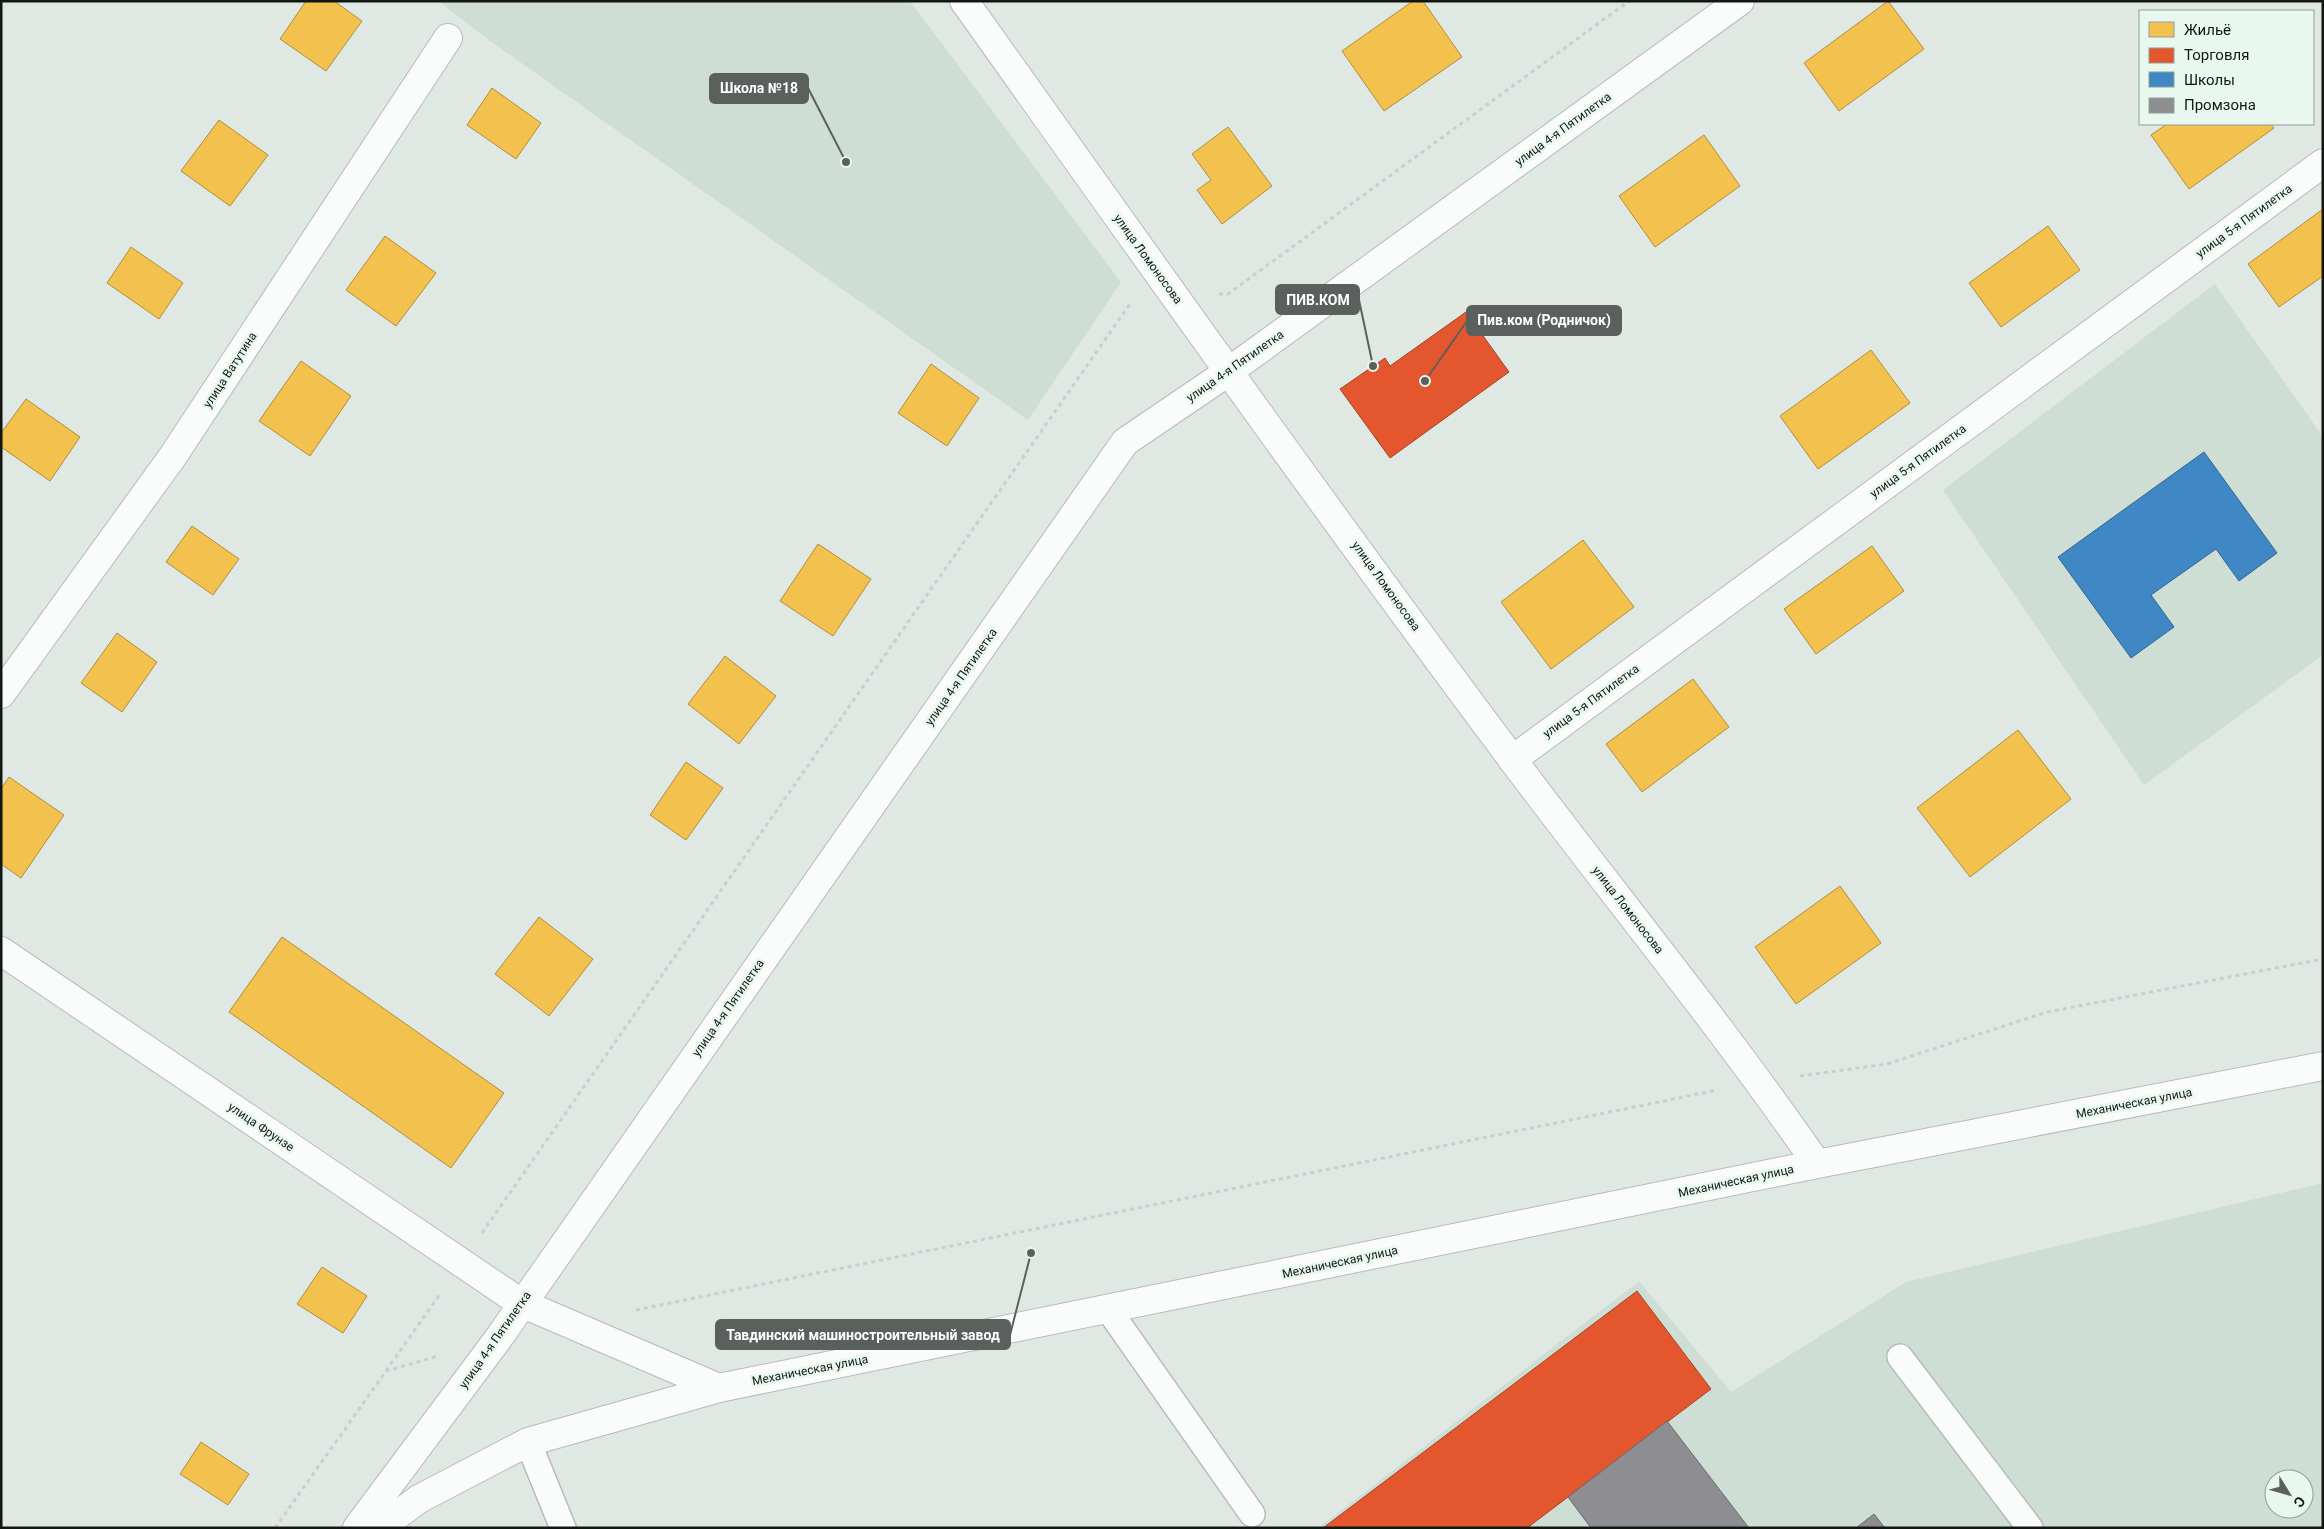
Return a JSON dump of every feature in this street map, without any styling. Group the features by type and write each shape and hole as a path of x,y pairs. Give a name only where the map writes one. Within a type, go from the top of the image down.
{"street":[{"name":"улица Ломоносова","path":"964,1 1228,372 1512,760 1760,1081 1817,1164"},
{"name":"улица 4-я Пятилетка","path":"357,1528 498,1338 1125,442 1228,372 1740,1"},
{"name":"улица Ватутина","path":"1,694 173,456 448,38"},
{"name":"улица 5-я Пятилетка","path":"1512,760 2323,163"},
{"name":"улица Фрунзе","path":"1,951 521,1303 719,1388"},
{"name":"Механическая улица","path":"380,1528 419,1500 528,1442 719,1388 1817,1164 2323,1066"}],"lane":[{"path":"1108,1309 1252,1514"},
{"path":"1900,1357 2030,1528"},
{"path":"528,1442 563,1528"}],"path":[{"path":"628,1312 1760,1081 1887,1064 2047,1012 2323,959"},
{"path":"275,1528 386,1371 442,1355"}],"shaded area":[{"path":"438,1 910,1 1121,282 1028,420 490,41"},
{"path":"2215,284 2323,437 2323,655 2144,785 1943,490"},
{"path":"2323,1183 2323,1528 1318,1528 1639,1281 1731,1392 1906,1282"}],"building: Жильё":[{"path":"306,1 334,1 362,21 326,71 280,39"},
{"path":"1413,1 1423,1 1462,57 1384,111 1342,51"},
{"path":"1888,1 1924,49 1839,111 1804,63"},
{"path":"492,88 541,123 516,159 467,125"},
{"path":"219,120 268,155 230,206 181,171"},
{"path":"2166,125 2272,125 2274,128 2189,189 2151,135"},
{"path":"1228,127 1272,186 1222,224 1197,190 1211,180 1192,154"},
{"path":"1704,135 1740,186 1655,247 1619,196"},
{"path":"2323,209 2323,276 2279,307 2248,264"},
{"path":"2048,226 2080,270 2001,327 1969,283"},
{"path":"385,236 436,273 396,326 346,290"},
{"path":"131,247 183,283 159,319 107,283"},
{"path":"1871,350 1910,403 1818,469 1780,416"},
{"path":"301,361 351,396 310,456 259,421"},
{"path":"931,364 979,398 947,446 898,413"},
{"path":"26,399 80,437 50,481 1,447 1,433"},
{"path":"192,526 239,559 213,595 166,562"},
{"path":"1583,540 1634,607 1551,669 1501,602"},
{"path":"818,544 871,579 833,636 780,601"},
{"path":"1872,546 1904,591 1816,654 1784,609"},
{"path":"117,633 157,662 122,712 81,683"},
{"path":"725,656 776,696 739,744 688,704"},
{"path":"1693,679 1729,727 1642,792 1606,744"},
{"path":"2018,730 2071,799 1970,877 1917,808"},
{"path":"686,762 723,788 686,840 650,815"},
{"path":"9,777 64,815 21,878 1,864 1,789"},
{"path":"1840,886 1881,943 1796,1004 1755,947"},
{"path":"539,917 593,959 549,1016 495,974"},
{"path":"282,937 504,1093 451,1168 229,1012"},
{"path":"322,1267 367,1296 343,1333 297,1304"},
{"path":"201,1442 249,1474 228,1505 180,1474"}],"building: Торговля":[{"path":"1466,312 1509,372 1390,458 1340,389 1385,358 1390,366"},
{"path":"1637,1291 1711,1389 1527,1528 1323,1528"}],"building: Школы":[{"path":"2204,452 2277,553 2239,581 2216,549 2151,595 2174,627 2131,658 2058,557"}],"building: Промзона":[{"path":"1667,1421 1749,1528 1591,1528 1568,1497"},
{"path":"1874,1514 1885,1528 1856,1528"}],"place":[{"name":"Школа №18","path":"846,162"},
{"name":"ПИВ.КОМ","path":"1373,366"},
{"name":"Пив.ком (Родничок)","path":"1425,381"},
{"name":"Тавдинский машиностроительный завод","path":"1031,1253"}]}
